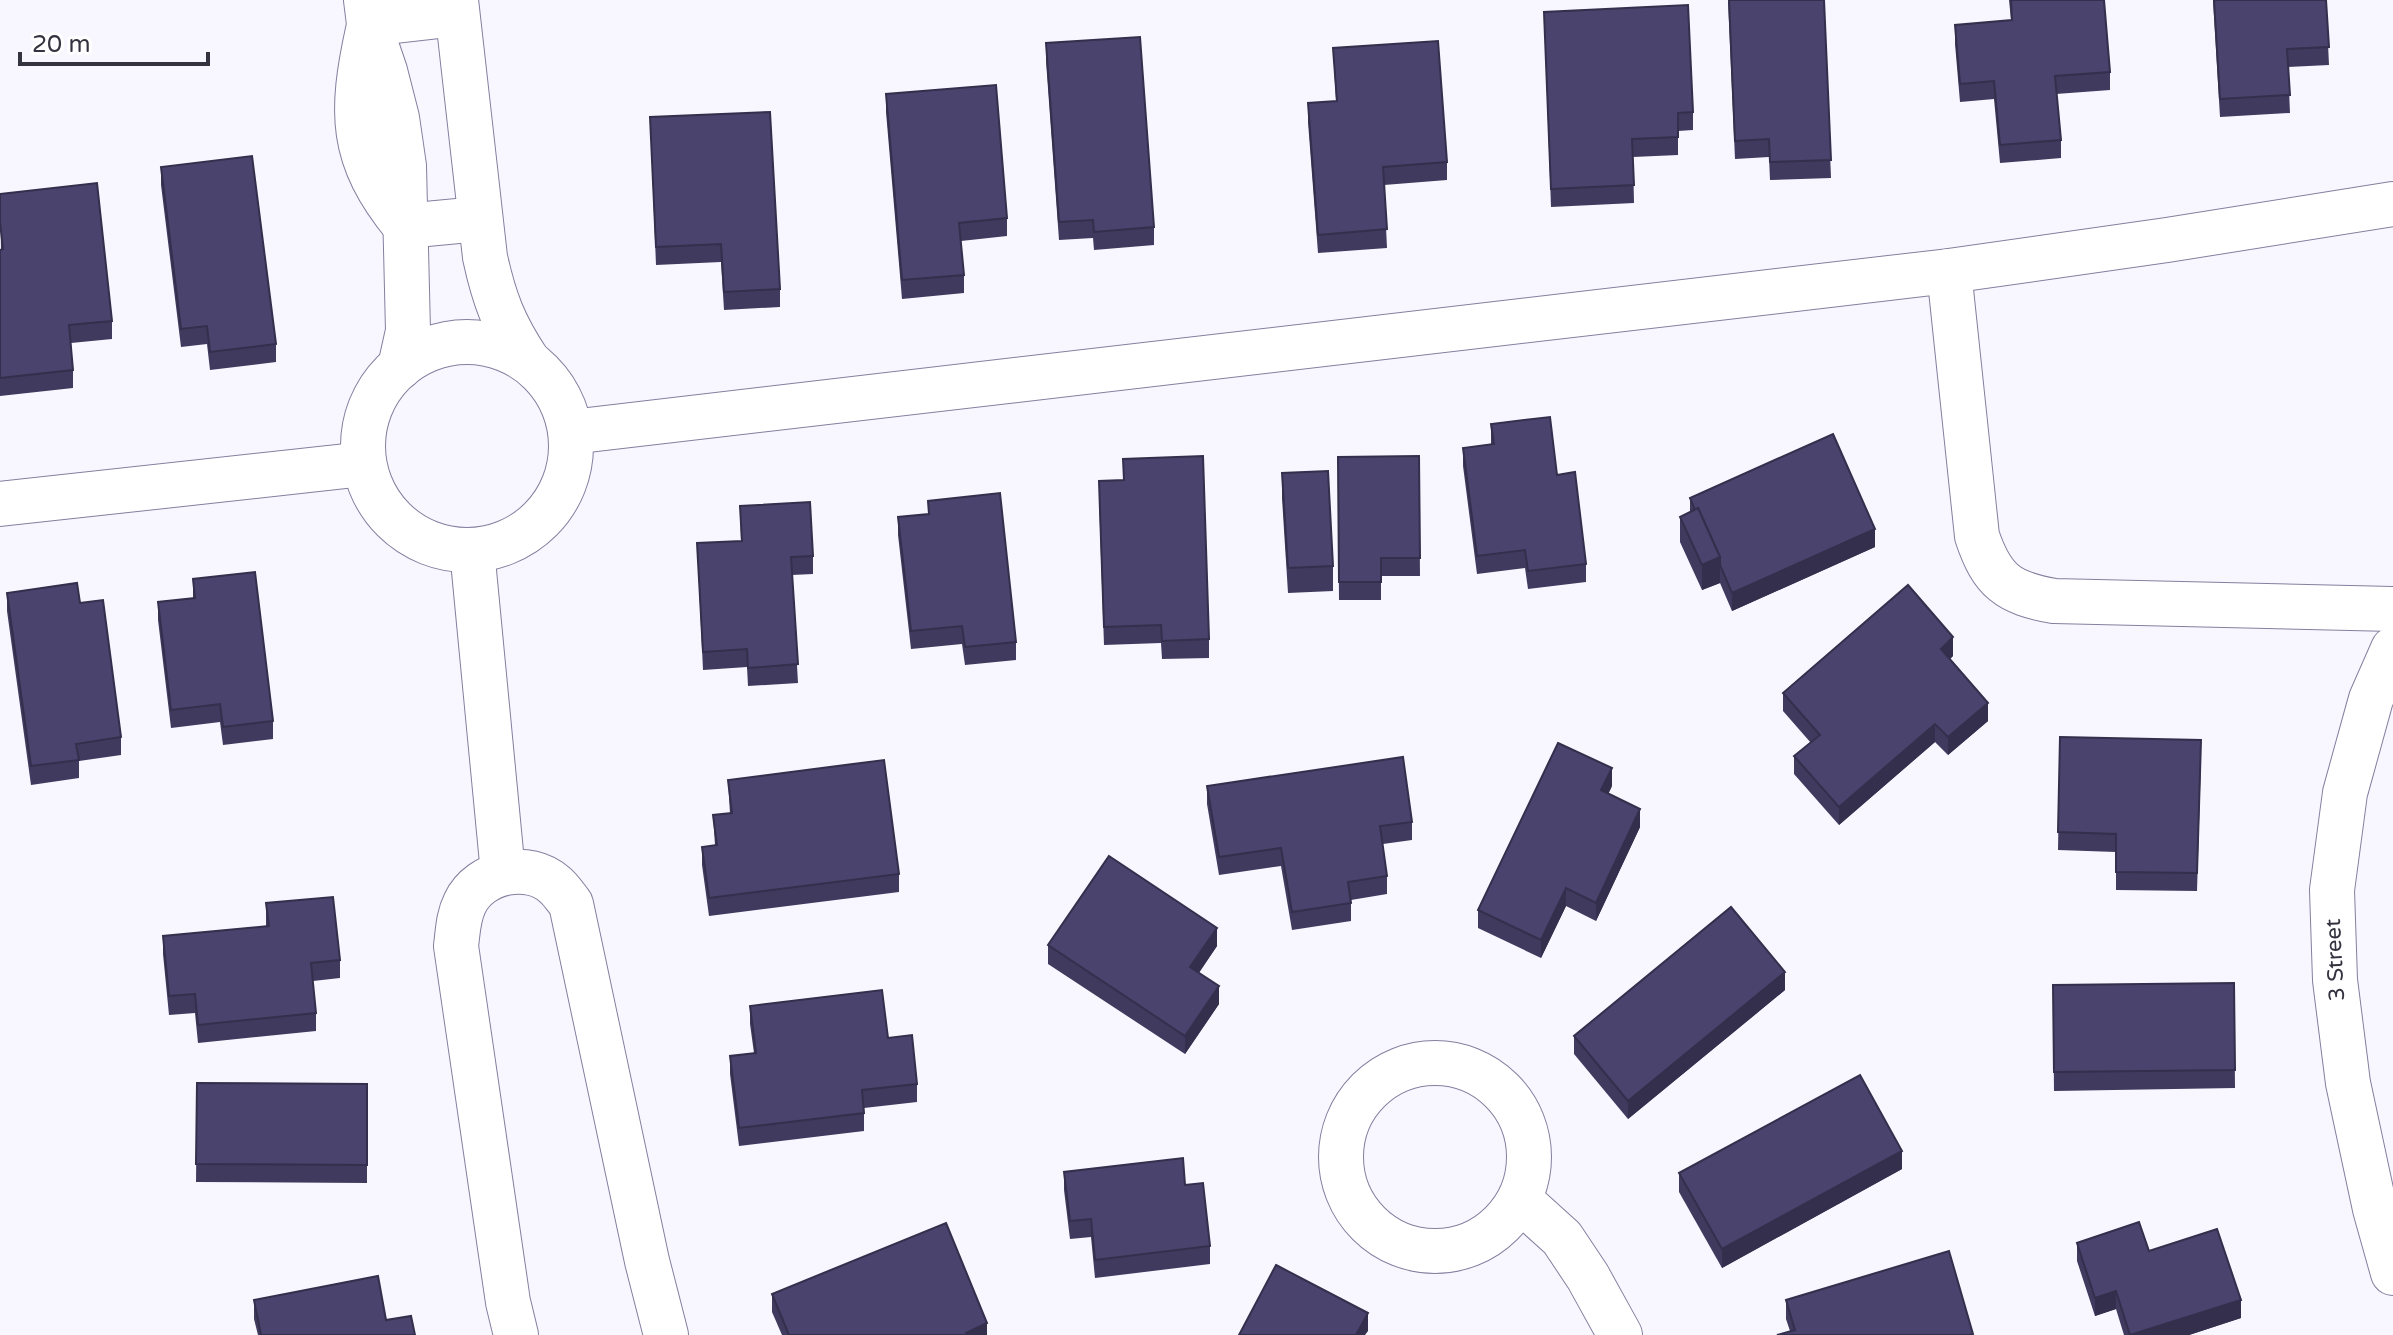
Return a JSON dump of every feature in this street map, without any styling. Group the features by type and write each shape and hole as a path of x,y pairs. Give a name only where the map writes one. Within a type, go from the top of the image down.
{"street":[{"path":"400,367 408,331 404,166 397,118 368,12 457,7 479,219 493,294 508,331 563,405 571,432 570,466 558,498 536,525 506,543 472,550 441,547 414,536 390,517 373,492 364,464 364,428 377,394 400,367 429,350 462,342 496,346 528,361"},
{"path":"571,432 1949,271 2393,204"},
{"path":"405,226 479,219"},
{"path":"1949,271 1977,536 1986,562 2003,583 2026,596 2054,601 2393,609"},
{"path":"0,504 364,464"},
{"path":"472,550 503,873"},
{"name":"3 Street","path":"2393,649 2371,699 2345,793 2332,890 2335,980 2348,1083 2375,1209 2393,1273"},
{"path":"516,1335 508,1302 456,946 458,921 466,900 482,882 503,873 529,872 554,883 571,904 647,1261 666,1335"},
{"path":"1444,1062 1474,1071 1499,1087 1518,1111 1529,1141 1530,1171 1520,1200 1501,1225 1475,1243 1443,1251 1411,1248 1382,1235 1359,1213 1345,1185 1340,1153 1347,1123 1363,1096 1386,1076 1414,1065 1444,1062"},
{"path":"1520,1200 1562,1238 1620,1335"}],"building":[{"path":"1729,0 1824,0 1831,160 1770,162 1769,139 1735,141"},
{"path":"2011,0 2104,0 2110,72 2055,76 2061,140 2000,145 1994,81 1960,84 1955,25 2012,20"},
{"path":"2214,0 2326,0 2329,47 2287,49 2290,95 2220,99"},
{"path":"1688,5 1693,112 1678,113 1678,137 1632,139 1634,185 1551,189 1544,12"},
{"path":"1140,37 1154,227 1094,232 1093,220 1059,222 1046,43"},
{"path":"1438,41 1447,162 1383,167 1387,229 1318,235 1308,103 1337,101 1333,48"},
{"path":"996,85 1007,218 959,223 964,275 902,280 886,94"},
{"path":"770,112 780,289 724,292 721,244 656,247 650,117"},
{"path":"252,156 276,344 210,352 207,326 181,329 161,167"},
{"path":"97,183 112,321 69,325 73,370 0,378 0,250 3,249 0,194"},
{"path":"1550,417 1557,475 1575,472 1586,564 1528,571 1525,550 1477,556 1463,448 1494,444 1491,424"},
{"path":"1833,434 1875,529 1732,593 1720,565 1720,557 1698,508 1695,510 1690,498"},
{"path":"1203,456 1209,639 1162,641 1161,625 1104,627 1099,481 1124,480 1123,459"},
{"path":"1419,456 1420,558 1381,558 1381,582 1339,582 1338,457"},
{"path":"1328,471 1333,566 1288,568 1282,473"},
{"path":"1000,493 1016,642 965,647 962,626 911,631 898,517 929,514 928,501"},
{"path":"810,502 813,556 791,557 798,664 748,668 747,649 703,652 697,543 742,541 740,506"},
{"path":"1698,508 1720,557 1702,565 1680,517"},
{"path":"255,572 273,721 223,727 220,704 171,710 158,602 195,598 193,579"},
{"path":"77,583 80,603 103,600 121,737 76,744 79,760 31,766 7,593"},
{"path":"1908,585 1953,637 1941,649 1988,703 1948,737 1935,724 1839,807 1794,756 1820,735 1783,693"},
{"path":"2060,737 2201,740 2197,873 2116,872 2116,834 2058,832"},
{"path":"1558,743 1612,768 1601,790 1640,809 1596,903 1566,888 1541,940 1478,910"},
{"path":"1403,757 1412,822 1380,826 1387,876 1348,882 1351,903 1292,912 1281,848 1219,857 1207,786"},
{"path":"884,760 899,874 709,898 702,847 717,845 713,815 732,813 728,780"},
{"path":"1109,856 1217,928 1190,967 1219,986 1185,1036 1048,945"},
{"path":"333,897 340,960 311,963 316,1013 198,1025 195,994 169,996 163,936 269,926 266,903"},
{"path":"1731,907 1785,972 1628,1101 1574,1036"},
{"path":"2234,983 2235,1070 2054,1072 2053,985"},
{"path":"882,990 888,1038 912,1035 917,1084 862,1090 864,1113 739,1128 730,1056 756,1053 750,1006"},
{"path":"1860,1075 1902,1151 1722,1249 1679,1173"},
{"path":"197,1083 367,1084 367,1165 196,1164"},
{"path":"1183,1158 1185,1185 1203,1183 1210,1246 1095,1260 1091,1219 1070,1221 1064,1172"},
{"path":"2139,1222 2149,1251 2217,1229 2241,1300 2130,1335 2116,1291 2095,1298 2077,1243"},
{"path":"946,1223 987,1323 967,1335 789,1335 772,1294"},
{"path":"1949,1251 1973,1334 1777,1335 1795,1330 1786,1300"},
{"path":"1276,1265 1368,1313 1356,1335 1239,1335"},
{"path":"378,1276 386,1320 411,1316 415,1335 261,1335 254,1300"}]}
